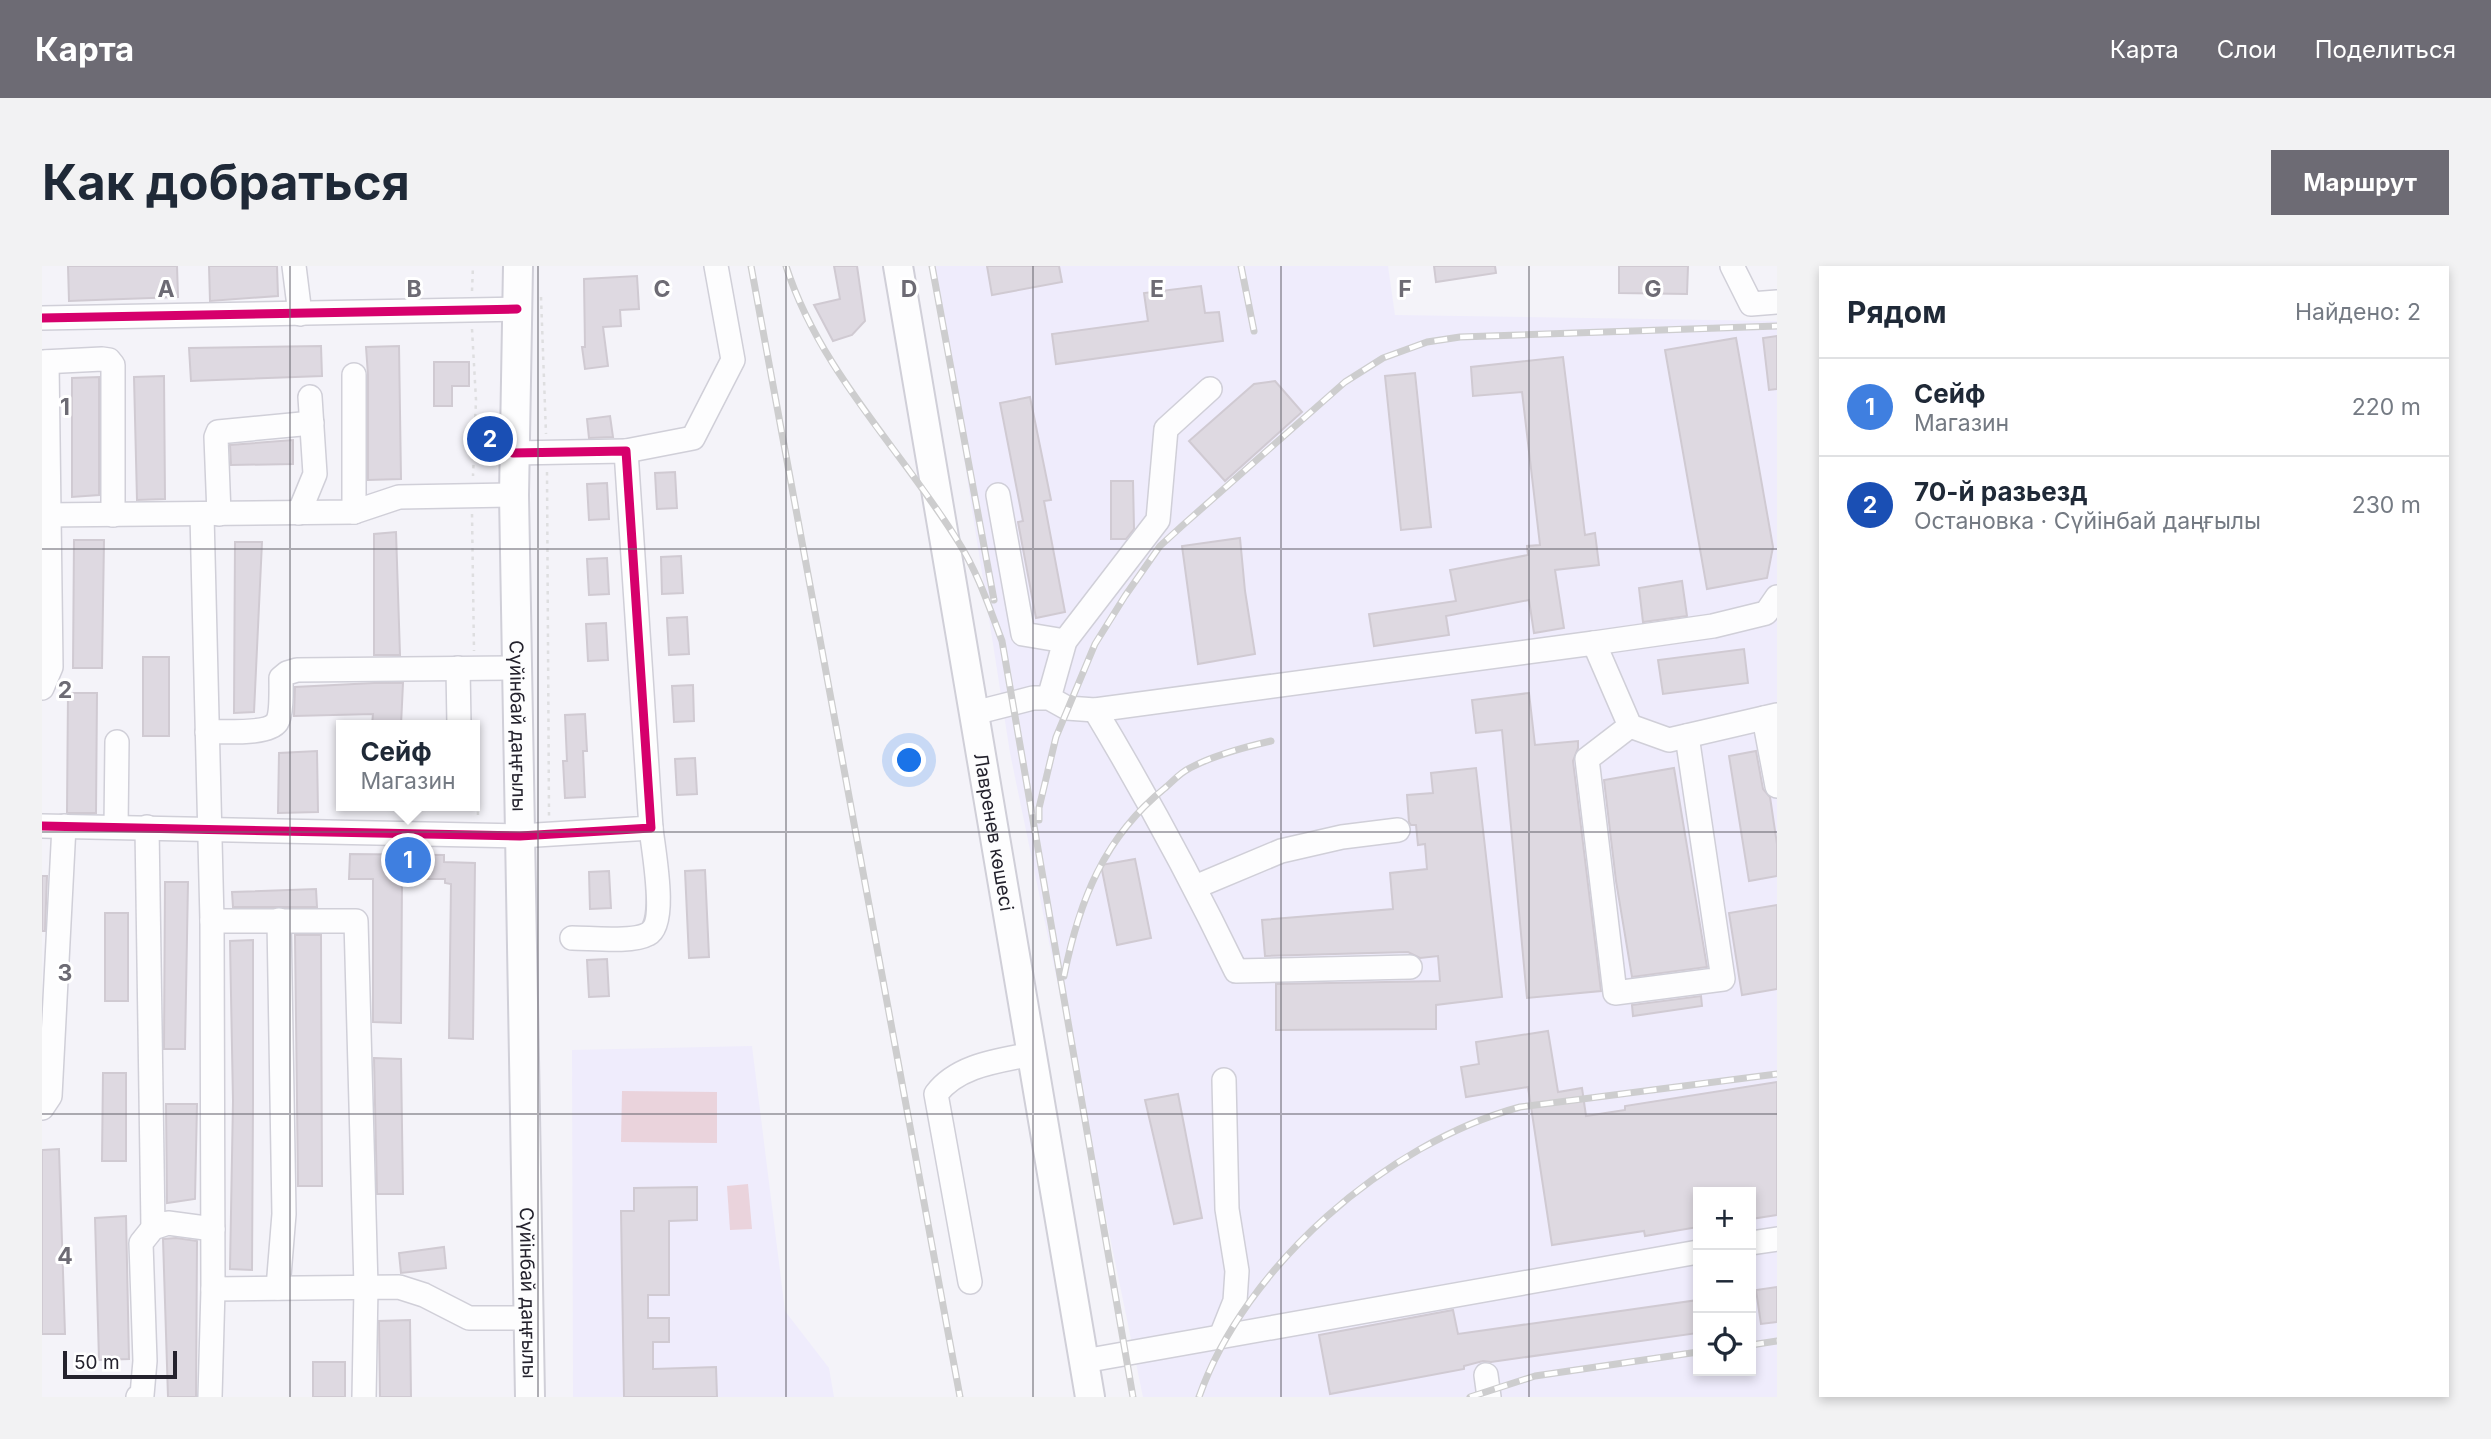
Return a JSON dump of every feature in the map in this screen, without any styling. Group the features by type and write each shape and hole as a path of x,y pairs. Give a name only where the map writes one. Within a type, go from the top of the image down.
{"main road":[{"name":"Сүйінбай даңғылы","path":"518,266 513,453 530,1397"},
{"name":"Лавренев көшесі","path":"898,266 1090,1397"}],"street":[{"path":"293,266 300,314"},
{"path":"513,453 626,451 693,438 733,360 716,266"},
{"path":"1732,266 1751,304 1777,302"},
{"path":"42,318 517,309"},
{"path":"42,688 51,667 45,515 44,362 102,359 109,360 113,365 113,515"},
{"path":"354,375 354,512"},
{"path":"1049,698 1065,641 1158,520 1166,429 1210,389"},
{"path":"299,513 315,474 310,397"},
{"path":"211,1397 212,921 207,732 210,515 216,437 218,432 312,423"},
{"path":"572,938 640,937 652,933 658,922 659,903 651,828 626,451"},
{"path":"45,515 354,512 399,497 514,495"},
{"path":"998,495 1023,634 1065,641"},
{"path":"975,713 1033,698 1049,698 1067,708 1095,710 1713,626 1766,613 1777,597"},
{"path":"1594,643 1630,726 1669,740 1771,716 1777,786"},
{"path":"466,668 467,720"},
{"path":"207,732 266,730 277,723 281,678 297,670 517,668"},
{"path":"1095,710 1149,801 1236,971 1409,967"},
{"path":"1630,726 1587,759 1615,993 1723,979 1687,736"},
{"path":"116,827 117,742"},
{"path":"42,1108 50,1096 53,826 520,836 651,828"},
{"path":"147,827 153,1228"},
{"path":"1195,887 1280,851 1342,837 1398,830"},
{"path":"278,1288 284,1214 279,920"},
{"path":"212,921 356,921 366,1287 364,1397"},
{"path":"970,1282 936,1094 945,1082 967,1070 1032,1054"},
{"path":"1221,1336 1235,1301 1237,1271 1227,1209 1224,1080"},
{"path":"138,1397 142,1395 145,1361 141,1243 153,1228 168,1223 213,1229"},
{"path":"1756,1242 1777,1239"},
{"path":"1084,1361 1693,1253"},
{"path":"213,1289 399,1287 424,1295 469,1318 529,1318"}],"path":[{"path":"466,668 476,400 471,310 473,266"},
{"path":"540,293 546,453 549,834"},
{"path":"476,811 478,835"}],"shaded area":[{"path":"934,266 1388,266 1395,315 1777,321 1777,1397 1143,1397 1010,753"},
{"path":"752,1046 785,1311 829,1368 834,1397 573,1397 572,1050"},
{"path":"622,1091 717,1092 717,1143 621,1142"},
{"path":"748,1184 752,1229 730,1230 727,1186"}],"building":[{"path":"68,266 177,266 178,297 69,301"},
{"path":"209,266 277,266 278,296 210,301"},
{"path":"834,266 857,266 865,321 852,335 833,341 814,305 840,299"},
{"path":"987,266 1059,266 1062,282 992,295"},
{"path":"1434,266 1495,266 1496,273 1436,282"},
{"path":"1619,266 1688,266 1687,294 1619,293"},
{"path":"637,276 639,309 620,310 621,326 603,327 608,366 585,369 582,347 585,347 584,279"},
{"path":"1201,286 1205,313 1219,312 1223,341 1056,364 1052,334 1148,321 1144,293"},
{"path":"1777,336 1777,389 1769,390 1763,338"},
{"path":"1736,338 1773,547 1767,578 1707,589 1665,350"},
{"path":"321,346 322,376 191,381 189,348"},
{"path":"399,346 401,479 368,480 366,347"},
{"path":"1563,357 1585,535 1595,533 1599,565 1555,570 1564,628 1534,633 1529,600 1446,616 1449,635 1374,646 1369,614 1456,601 1450,570 1528,555 1527,546 1540,545 1522,392 1473,396 1471,367"},
{"path":"434,362 469,362 469,386 452,386 452,406 434,406"},
{"path":"1415,373 1431,527 1401,530 1385,376"},
{"path":"164,376 165,499 137,500 134,377"},
{"path":"99,377 99,495 72,497 72,378"},
{"path":"1275,381 1302,412 1225,481 1189,441 1254,384"},
{"path":"1030,397 1051,500 1044,501 1065,612 1036,618 1018,522 1023,521 1000,403"},
{"path":"610,416 613,437 589,438 587,419"},
{"path":"293,440 293,464 231,465 230,445"},
{"path":"675,472 677,508 657,509 655,473"},
{"path":"1111,481 1133,481 1134,529 1126,539 1111,539"},
{"path":"607,483 609,519 589,520 587,484"},
{"path":"396,532 400,655 374,655 374,534"},
{"path":"1240,538 1255,654 1198,664 1182,546"},
{"path":"74,540 104,540 102,668 73,668"},
{"path":"235,542 262,542 254,712 234,713"},
{"path":"681,556 683,593 662,594 661,557"},
{"path":"607,558 609,594 589,595 587,559"},
{"path":"1682,581 1687,616 1643,622 1639,588"},
{"path":"687,617 689,654 669,655 667,618"},
{"path":"606,623 608,660 588,661 586,624"},
{"path":"1744,649 1748,683 1663,694 1658,660"},
{"path":"143,657 169,657 169,736 143,736"},
{"path":"403,683 401,720 372,720 373,714 294,716 295,687"},
{"path":"693,685 694,721 674,722 672,686"},
{"path":"68,693 97,693 96,813 67,813"},
{"path":"1529,693 1535,745 1578,741 1573,761 1601,991 1527,998 1502,730 1476,733 1472,700"},
{"path":"585,714 585,797 565,798 565,715"},
{"path":"317,751 318,812 278,813 279,753"},
{"path":"1756,751 1763,789 1770,797 1777,844 1777,876 1749,881 1729,756"},
{"path":"695,758 697,794 677,795 675,759"},
{"path":"1476,768 1502,997 1436,1005 1436,1029 1276,1030 1276,984 1440,981 1438,956 1420,958 1408,952 1265,956 1262,920 1393,909 1390,873 1427,869 1425,844 1418,845 1416,825 1409,822 1407,795 1433,793 1431,773"},
{"path":"1674,768 1707,967 1632,977 1616,881 1604,780"},
{"path":"350,854 444,855 444,862 475,863 473,1039 449,1038 451,884 445,883 445,879 402,879 401,1023 373,1022 373,879 349,879"},
{"path":"1135,859 1151,938 1117,945 1101,865"},
{"path":"705,870 709,957 689,958 685,871"},
{"path":"609,871 611,908 590,909 589,872"},
{"path":"42,876 47,876 45,931 42,931"},
{"path":"165,882 188,882 185,1049 164,1049"},
{"path":"316,889 317,907 233,907 232,892"},
{"path":"1777,905 1777,989 1742,995 1729,913"},
{"path":"105,913 128,913 128,1001 105,1001"},
{"path":"295,935 321,935 322,1186 298,1186"},
{"path":"253,940 252,1270 230,1269 233,1101 230,941"},
{"path":"607,959 609,996 589,997 587,960"},
{"path":"1701,996 1702,1006 1633,1016 1632,1005"},
{"path":"1548,1031 1558,1092 1582,1088 1586,1116 1625,1110 1625,1106 1777,1082 1777,1215 1756,1218 1756,1187 1693,1187 1693,1228 1645,1236 1644,1231 1552,1245 1528,1087 1466,1097 1461,1067 1479,1064 1476,1042"},
{"path":"374,1058 401,1059 403,1194 377,1194"},
{"path":"103,1073 126,1073 126,1161 102,1161"},
{"path":"1178,1094 1202,1218 1174,1224 1145,1100"},
{"path":"166,1104 197,1104 195,1199 167,1203"},
{"path":"59,1149 65,1334 42,1334 42,1150"},
{"path":"697,1187 697,1220 669,1221 669,1295 648,1295 648,1318 669,1318 669,1342 653,1342 653,1369 716,1367 717,1397 624,1397 621,1211 634,1211 634,1188"},
{"path":"126,1216 129,1359 99,1360 95,1218"},
{"path":"163,1239 197,1241 196,1397 168,1397"},
{"path":"444,1247 446,1268 401,1273 399,1253"},
{"path":"1777,1287 1777,1322 1761,1324 1756,1290"},
{"path":"1693,1301 1693,1334 1483,1361 1464,1366 1464,1369 1330,1394 1319,1335 1453,1310 1458,1334"},
{"path":"410,1320 411,1397 380,1397 379,1321"},
{"path":"313,1362 345,1362 345,1397 313,1397"}],"railway":[{"path":"751,266 960,1397"},
{"path":"786,266 819,341 966,554 1002,641 1133,1397"},
{"path":"932,266 994,600"},
{"path":"1241,266 1254,331"},
{"path":"1039,820 1039,808 1056,737 1095,644 1125,596 1160,546 1345,382 1383,358 1427,342 1460,337 1777,326"},
{"path":"1064,976 1086,896 1097,872 1110,849 1144,807 1177,777 1199,763 1271,741"},
{"path":"1199,1397 1221,1348 1250,1301 1286,1257 1327,1216 1372,1180 1420,1149 1470,1124 1520,1107 1777,1074"},
{"path":"1756,1344 1777,1341"},
{"path":"1470,1397 1535,1376 1693,1353"}],"cycle path":[{"path":"42,318 517,309"},
{"path":"42,826 520,836 651,828 626,451 513,453"}],"place":[{"name":"70-й разьезд","path":"490,439"},
{"name":"Сейф","path":"408,860"}]}
